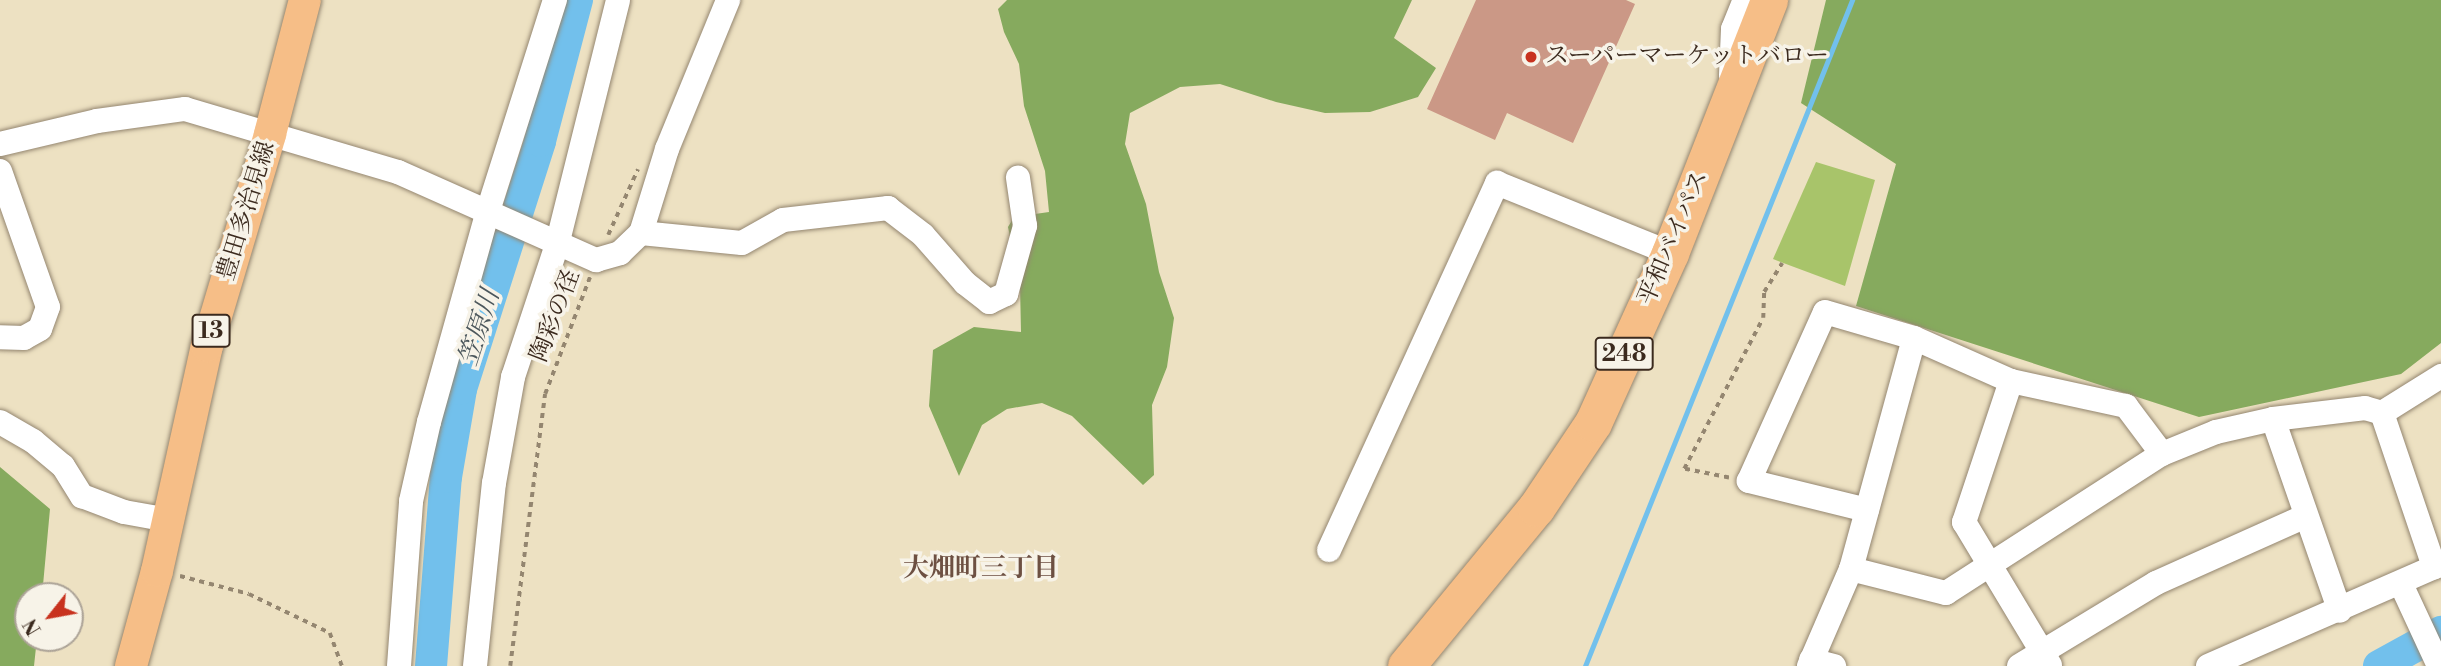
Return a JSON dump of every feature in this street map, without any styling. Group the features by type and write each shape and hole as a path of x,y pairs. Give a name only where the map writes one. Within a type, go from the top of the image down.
{"highway":[{"name":"平和バイパス","path":"1406,666 1536,508 1593,423 1670,253 1769,0"}],"main road":[{"name":"豊田多治見線","path":"131,666 157,571 207,346 270,134 305,0"}],"street":[{"path":"399,666 411,501 429,422 486,214 555,0"},
{"path":"475,666 494,483 513,377 557,245 618,0"},
{"path":"0,144 97,121 185,109 398,172 449,194 486,214 596,260 620,253 641,233 667,149 728,0"},
{"path":"1730,101 1733,29 1745,0"},
{"path":"0,172 48,307 40,329 24,338 0,337"},
{"path":"641,233 742,243 783,220 888,208 923,235 965,283 989,302 1006,294 1025,226 1018,178"},
{"path":"1329,550 1497,183 1670,253"},
{"path":"1867,510 1749,481 1825,312 1914,338 2011,381 2126,406 2162,454"},
{"path":"1818,664 1850,569 1914,338"},
{"path":"1850,569 1946,593 2162,454 2216,432 2273,419 2365,408 2382,413 2441,376"},
{"path":"2011,381 1964,522 2046,659"},
{"path":"2208,666 2340,611 2437,566 2382,413"},
{"path":"2273,419 2340,611"},
{"path":"0,422 33,441 63,466 82,496 124,512 169,520"},
{"path":"2019,666 2046,659 2156,583 2306,516"},
{"path":"2401,584 2439,666"}],"path":[{"name":"陶彩の径","path":"510,666 545,394 596,260 641,161"},
{"path":"1749,481 1684,469 1763,317 1764,292 1782,263"},
{"path":"157,571 249,594 330,632 342,666"}],"green space":[{"path":"1007,0 1412,0 1394,38 1436,68 1418,97 1370,112 1325,113 1276,102 1220,84 1180,87 1130,113 1125,144 1146,204 1159,272 1174,318 1167,367 1152,405 1154,475 1143,485 1072,416 1042,403 1007,409 982,425 959,476 929,406 933,350 974,327 1021,332 1020,285 1008,227 1014,217 1049,212 1045,171 1024,106 1019,64 1004,32 998,9"},
{"path":"1826,0 2441,0 2441,343 2401,374 2199,417 1856,306 1896,164 1801,103"},
{"path":"1816,162 1875,180 1845,286 1773,259"},
{"path":"0,467 50,509 43,582 14,582 14,652 36,652 34,666 0,666"}],"building":[{"name":"スーパーマーケットバロー","path":"1476,0 1626,0 1635,4 1573,143 1507,113 1495,140 1427,109"}],"waterway":[{"name":"笠原川","path":"431,666 446,477 461,389 540,141 577,0"},
{"path":"1585,666 1852,0"},
{"path":"2379,666 2441,632"}],"place":[{"name":"スーパーマーケットバロー","path":"1531,57"}],"district":[{"name":"大畑町三丁目","path":"981,569"}]}
